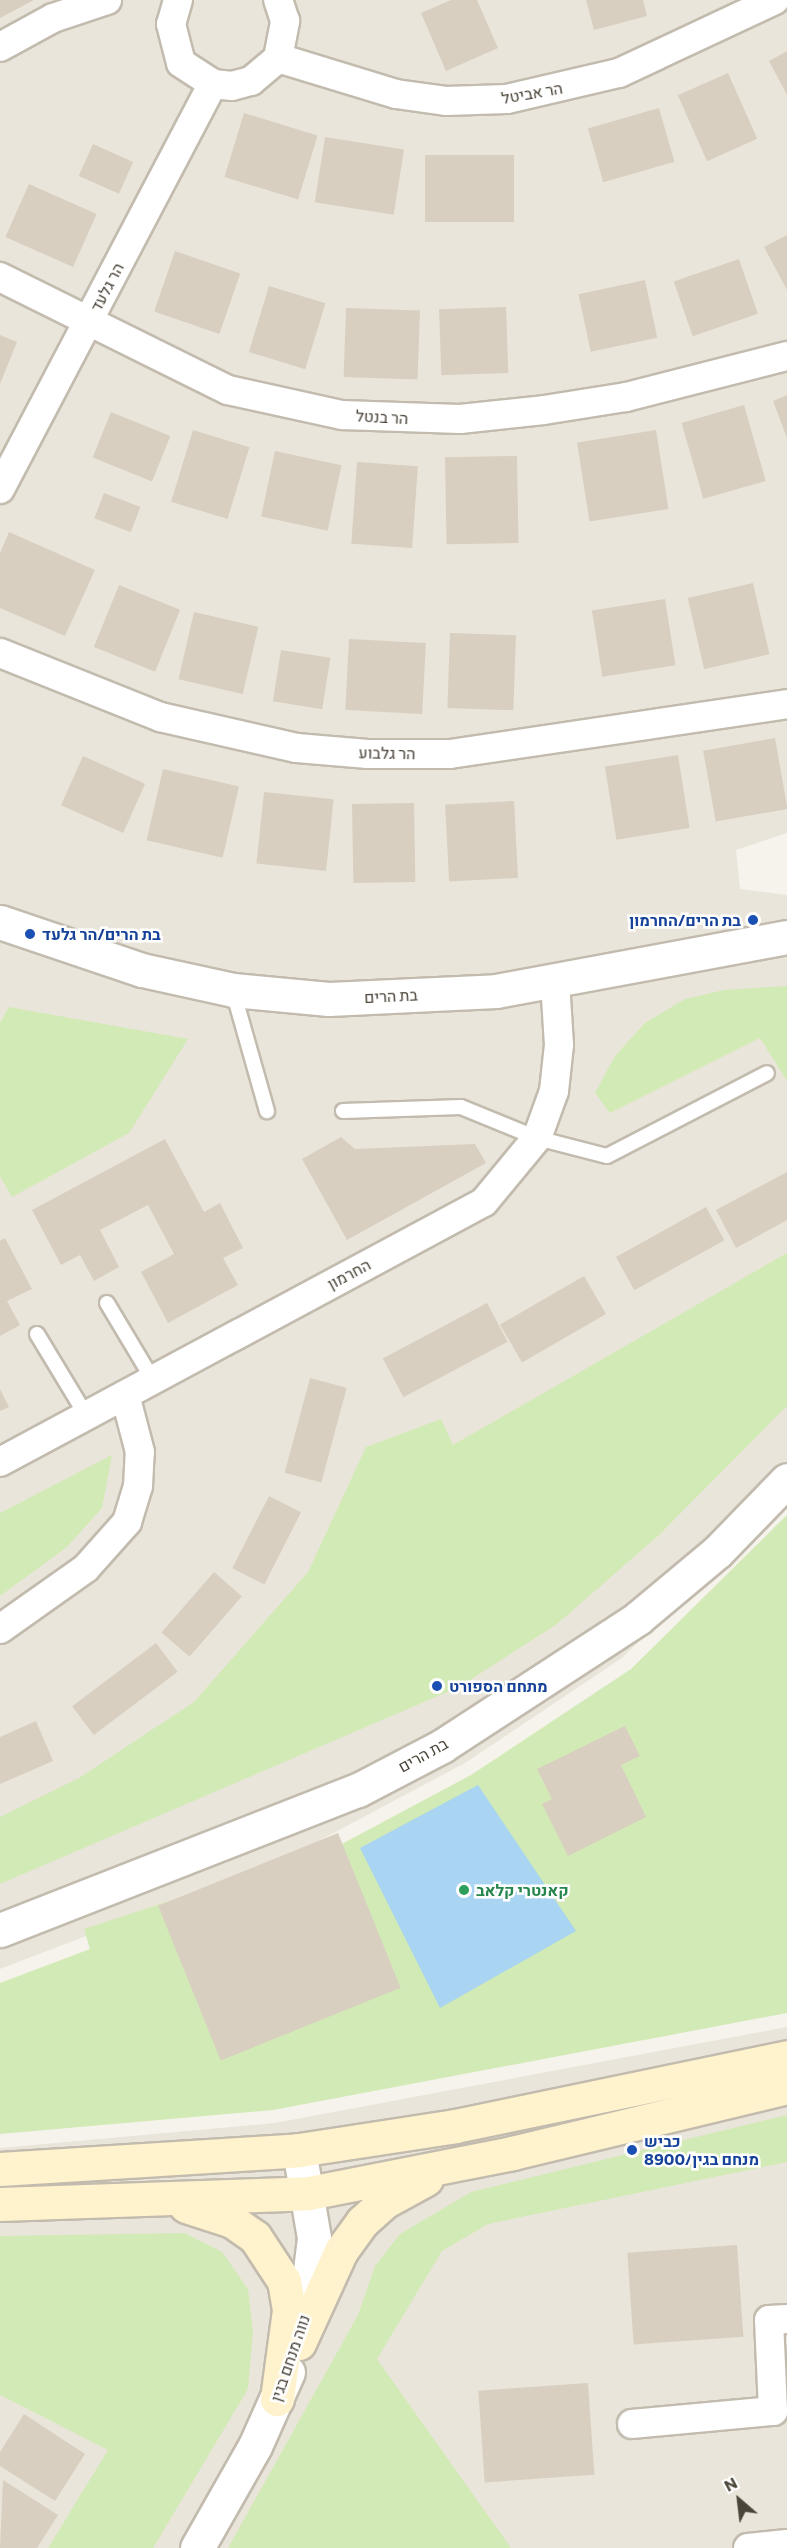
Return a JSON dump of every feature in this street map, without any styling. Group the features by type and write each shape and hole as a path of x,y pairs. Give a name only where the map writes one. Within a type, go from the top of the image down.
{"main road":[{"path":"0,2169 299,2150 455,2126 787,2056"},
{"path":"0,2204 309,2193 512,2153 787,2087"},
{"path":"298,2343 341,2251 384,2202 418,2182 512,2153"},
{"path":"143,2200 202,2209 232,2221 273,2259 289,2310 277,2398"}],"street":[{"path":"0,47 54,18 107,0"},
{"path":"169,1 172,44 181,63 213,84 251,81 278,58 285,21 278,0"},
{"name":"הר אביטל","path":"278,58 396,94 447,101 507,99 620,73 775,0"},
{"name":"הר גלעד","path":"0,489 213,84"},
{"name":"הר בנטל","path":"0,277 228,390 301,408 394,420 492,416 614,399 787,356"},
{"name":"הר גלבוע","path":"0,652 160,717 297,748 368,754 461,753 787,704"},
{"name":"בת הרים","path":"0,922 142,970 233,990 329,999 496,991 787,937"},
{"name":"החרמון","path":"0,1462 484,1202 537,1138 554,1091 559,1044 555,981"},
{"path":"0,1629 86,1568 127,1522 138,1486 140,1452 125,1395"},
{"name":"בת הרים","path":"0,1930 358,1790 442,1746 638,1618 717,1552 787,1480"},
{"name":"נווה מנחם בגין","path":"197,2548 277,2398 298,2343 310,2294 309,2193 299,2150"},
{"path":"632,2424 773,2411 769,2320 787,2319"},
{"path":"748,2548 787,2544"}],"lane":[{"path":"233,990 267,1111"},
{"path":"343,1111 461,1107 537,1138 607,1156 767,1073"},
{"path":"107,1303 153,1380"},
{"path":"37,1334 86,1415"}],"shaded area":[{"path":"0,0 787,0 787,833 736,850 740,889 787,895 787,1496 622,1658 465,1763 279,1862 0,1969"},
{"path":"787,2027 787,2548 0,2548 0,2148 275,2123"}],"green space":[{"path":"787,986 787,1081 760,1038 610,1113 595,1093 615,1056 645,1023 685,999 724,990"},
{"path":"9,1007 188,1039 129,1133 12,1197 0,1176 0,1023"},
{"path":"787,1253 787,1406 658,1536 557,1624 459,1687 0,1884 0,1817 79,1778 194,1702 308,1572 366,1447 441,1419 453,1445"},
{"path":"112,1455 102,1508 67,1547 0,1596 0,1513"},
{"path":"787,1515 787,2013 273,2110 0,2134 0,1983 90,1949 84,1929 340,1845 471,1775 631,1669"},
{"path":"787,2115 787,2162 488,2224 442,2251 377,2359 511,2548 228,2548 358,2315 375,2266 400,2234 471,2192"},
{"path":"185,2233 222,2252 248,2289 253,2331 248,2389 153,2548 48,2548 108,2450 0,2395 0,2236"}],"water":[{"name":"קאנטרי קלאב","path":"478,1785 576,1931 440,2008 360,1848"}],"building":[{"path":"0,0 34,0 0,18"},
{"path":"451,0 477,0 498,48 446,71 421,13"},
{"path":"586,0 643,0 647,16 594,30"},
{"path":"787,51 787,95 769,61"},
{"path":"728,73 757,139 707,161 678,95"},
{"path":"659,108 674,162 603,182 588,128"},
{"path":"244,113 318,136 298,200 224,177"},
{"path":"325,137 404,150 394,215 315,202"},
{"path":"93,144 133,162 119,194 79,176"},
{"path":"425,155 514,155 514,222 425,222"},
{"path":"29,184 97,214 73,267 5,237"},
{"path":"787,235 787,290 764,247"},
{"path":"175,251 240,273 219,334 154,312"},
{"path":"739,259 758,314 693,336 674,281"},
{"path":"645,280 657,338 591,352 578,294"},
{"path":"269,286 325,303 305,369 249,352"},
{"path":"506,307 508,373 441,375 439,309"},
{"path":"346,308 420,311 418,380 344,377"},
{"path":"0,335 17,342 0,384"},
{"path":"787,395 787,438 773,401"},
{"path":"744,405 766,481 703,499 682,423"},
{"path":"111,412 170,436 152,481 93,457"},
{"path":"193,430 249,447 227,519 171,502"},
{"path":"656,430 669,509 589,522 577,443"},
{"path":"275,451 342,465 328,531 261,517"},
{"path":"517,456 519,543 447,544 445,457"},
{"path":"357,462 418,466 412,548 351,544"},
{"path":"104,493 140,507 131,532 94,518"},
{"path":"9,532 95,570 65,636 0,608 0,553"},
{"path":"753,583 769,654 704,669 688,598"},
{"path":"119,585 180,610 155,672 94,647"},
{"path":"665,599 675,665 602,677 592,611"},
{"path":"194,612 258,627 243,694 178,679"},
{"path":"450,633 516,635 513,710 447,708"},
{"path":"349,639 426,643 422,714 345,710"},
{"path":"281,650 330,658 322,709 273,701"},
{"path":"775,738 787,809 716,822 703,751"},
{"path":"678,755 690,828 616,840 605,767"},
{"path":"83,756 145,784 123,833 61,805"},
{"path":"163,769 239,787 223,858 147,840"},
{"path":"264,792 334,799 326,871 256,864"},
{"path":"514,801 518,878 449,882 445,805"},
{"path":"414,803 415,882 353,883 352,804"},
{"path":"341,1137 355,1149 475,1144 486,1163 347,1240 302,1159"},
{"path":"165,1139 204,1212 220,1203 243,1248 223,1258 238,1285 168,1323 141,1272 174,1254 148,1205 100,1230 119,1267 94,1281 80,1255 61,1265 32,1210"},
{"path":"787,1172 787,1220 736,1248 716,1210"},
{"path":"706,1207 724,1240 634,1290 616,1257"},
{"path":"5,1238 32,1289 7,1301 20,1325 0,1336 0,1241"},
{"path":"584,1276 606,1314 522,1363 500,1324"},
{"path":"487,1303 508,1342 403,1397 383,1358"},
{"path":"310,1378 347,1388 321,1482 285,1473"},
{"path":"0,1389 9,1407 0,1411"},
{"path":"269,1496 301,1512 264,1585 232,1568"},
{"path":"214,1572 242,1596 189,1657 162,1632"},
{"path":"156,1643 178,1672 94,1735 72,1706"},
{"path":"36,1721 53,1761 0,1784 0,1737"},
{"path":"625,1726 640,1756 621,1765 646,1817 568,1856 542,1804 552,1799 537,1769"},
{"path":"338,1833 401,1988 221,2061 158,1906"},
{"path":"737,2245 743,2337 634,2344 627,2253"},
{"path":"588,2383 594,2475 485,2482 478,2391"},
{"path":"24,2414 85,2454 55,2501 0,2466 0,2452"},
{"path":"3,2480 58,2515 37,2548 0,2548"}],"place":[{"name":"בת הרים/החרמון","path":"753,920"},
{"name":"בת הרים/הר גלעד","path":"30,934"},
{"name":"מתחם הספורט","path":"437,1686"},
{"name":"קאנטרי קלאב","path":"464,1890"},
{"name":"כביש 8900/מנחם בגין","path":"632,2150"}]}
